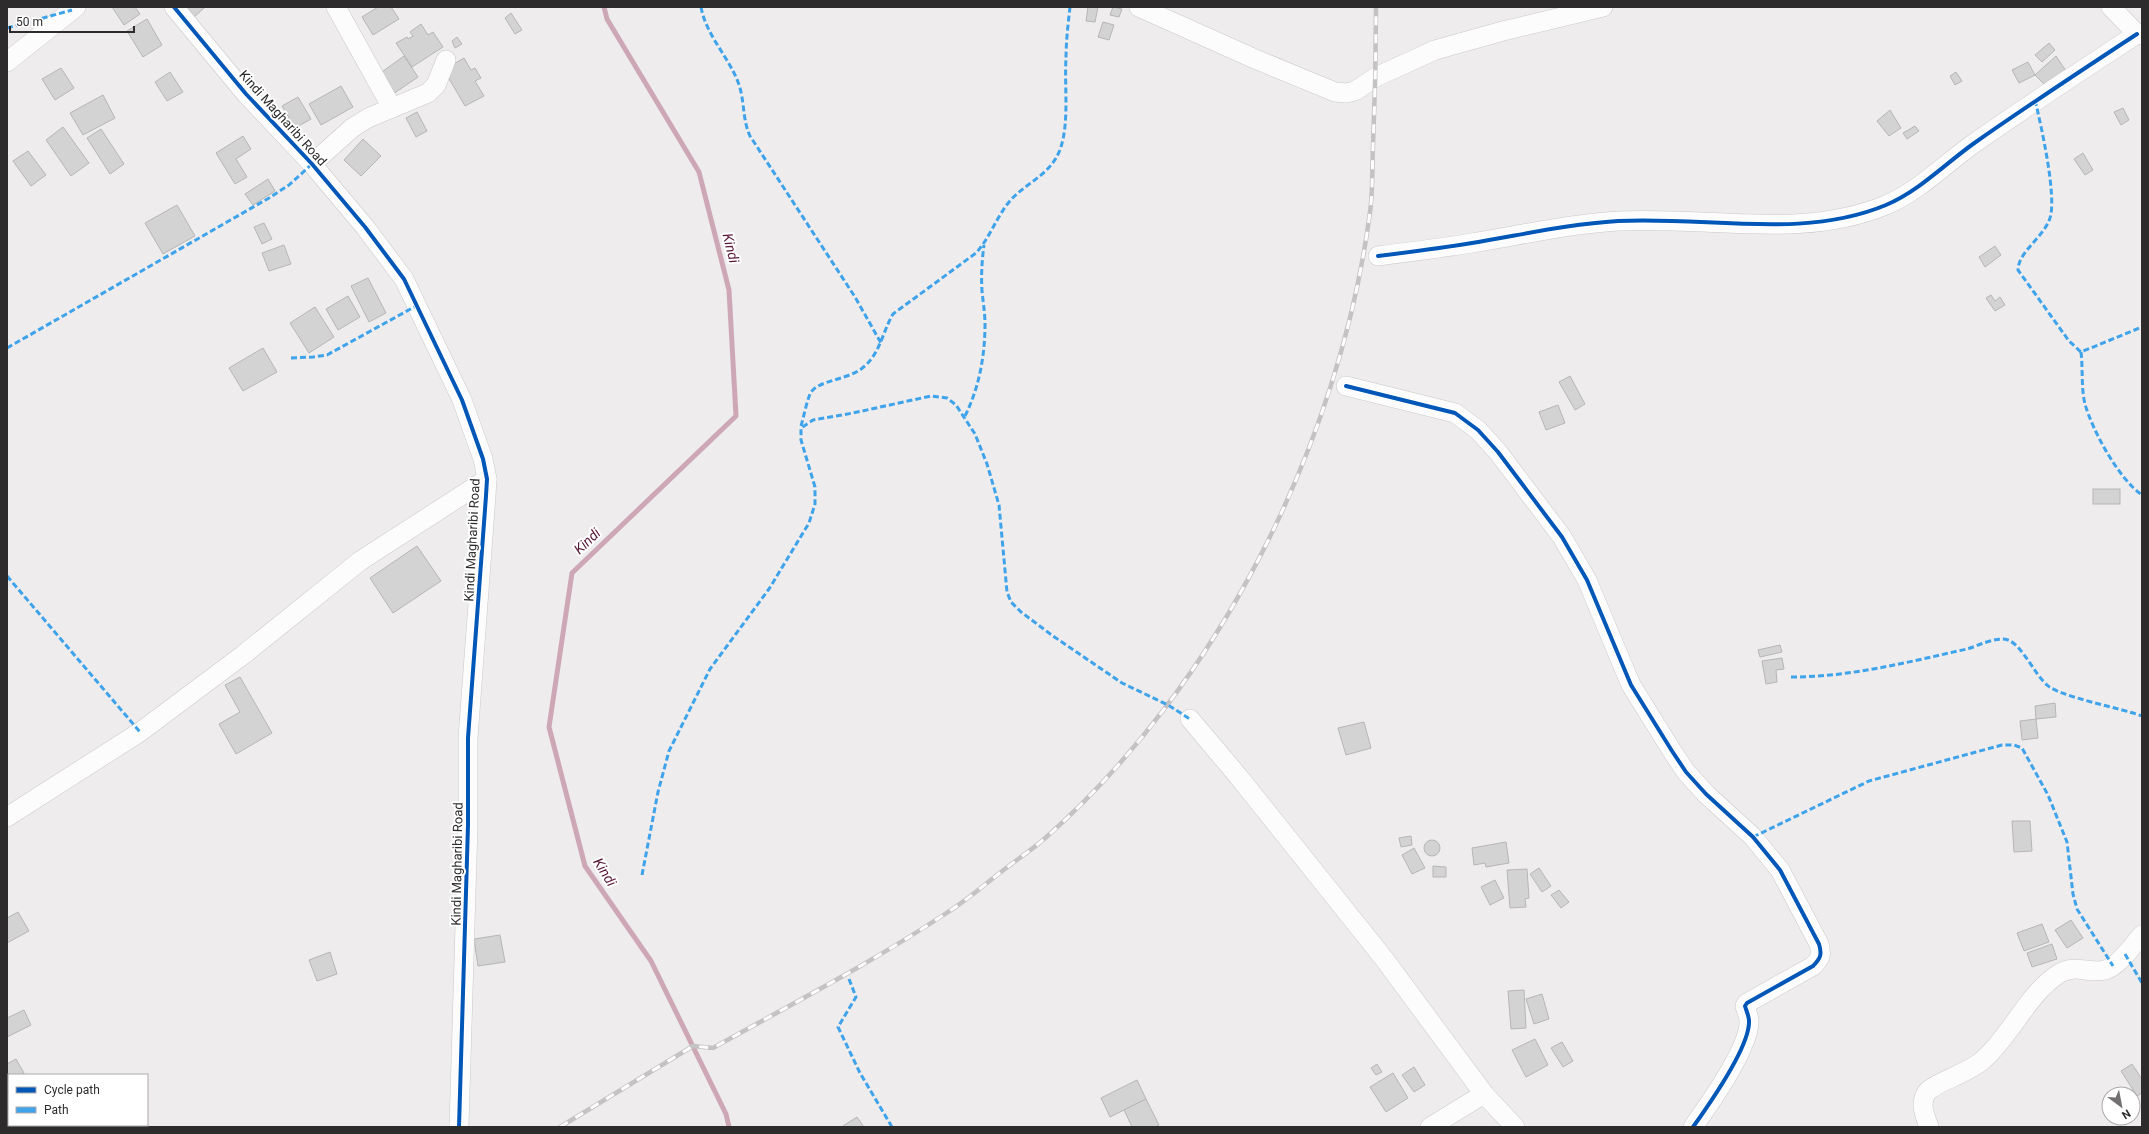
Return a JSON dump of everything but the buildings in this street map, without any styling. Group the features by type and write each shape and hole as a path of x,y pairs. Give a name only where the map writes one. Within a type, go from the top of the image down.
{"street":[{"path":"7,62 76,7"},
{"name":"Kindi Magharibi Road","path":"174,7 246,94 312,164 365,227 404,279 462,400 483,459 487,479 468,738 468,825 460,1127"},
{"path":"336,7 392,108"},
{"path":"1139,7 1255,60 1336,92 1346,93 1355,91 1376,77 1435,50 1503,31 1604,7"},
{"path":"1378,256 1470,244 1569,226 1619,221 1810,224 1851,216 1887,204 1920,185 1966,149 2035,100 2140,35 2111,7"},
{"path":"312,164 352,128 368,118 428,93 436,85 446,60"},
{"path":"1346,386 1455,413 1472,425 1498,452 1562,537 1586,580 1631,685 1672,751 1686,772 1753,837 1780,870 1819,944 1822,953 1819,960 1813,966 1747,1003 1745,1006 1749,1021 1748,1030 1736,1057 1715,1096 1693,1127"},
{"path":"7,817 140,732 243,655 360,561 487,479"},
{"path":"1190,719 1238,776 1385,960 1484,1094 1515,1127"},
{"path":"1929,1127 1923,1111 1923,1101 1927,1092 1968,1072 1983,1060 1996,1048 2038,993 2060,973 2070,968 2105,970 2113,966 2142,935"},
{"path":"1430,1127 1484,1094"}],"waterway":[{"name":"Kindi","path":"604,7 607,19 699,172 729,290 736,416 572,573 549,727 585,866 651,961 726,1114 729,1127"}],"railway":[{"path":"560,1127 693,1046 713,1048 862,965 955,907 1043,840 1106,779 1164,710 1215,635 1261,555 1299,471 1331,386 1355,299 1370,212 1375,94 1376,7"}],"marked path":[{"path":"701,7 707,27 729,63 738,82 742,96 747,130 750,136 855,297 881,343"},
{"path":"801,426 810,394 814,389 819,385 851,374 866,365 875,353 893,314 976,253 1014,196 1046,171 1056,158 1061,148 1064,136 1066,110 1066,46 1070,7"},
{"path":"7,28 72,10"},
{"path":"2035,100 2050,178 2052,208 2047,225 2022,257 2018,270 2069,341 2081,352 2142,327"},
{"path":"7,348 269,198 289,185 312,164"},
{"path":"965,416 974,394 984,348 985,320 982,291 982,262 984,245"},
{"path":"291,358 327,355 416,306"},
{"path":"2081,352 2085,404 2094,428 2116,467 2133,488 2142,495"},
{"path":"642,875 658,792 669,751 710,669 769,589 809,523 815,504 815,487 801,440 801,428 813,420 931,396 947,398 956,405 975,434 987,464 999,505 1007,592 1011,602 1021,612 1053,636 1122,683 1168,705 1190,719"},
{"path":"7,576 140,732"},
{"path":"1791,677 1857,672 1901,664 1967,649 1993,640 2003,639 2013,643 2042,680 2054,689 2077,698 2142,716"},
{"path":"1753,837 1869,781 2002,745 2014,745 2022,748 2048,795 2067,842 2073,894 2077,909 2113,966"},
{"path":"2125,954 2142,983"},
{"path":"849,979 856,997 838,1027 860,1073 892,1127"}],"cycle path":[{"path":"174,7 246,94 312,164 365,227 404,279 462,400 483,459 487,479 468,738 468,825 459,1127"},
{"path":"1378,256 1460,245 1600,222 1652,220 1788,224 1821,222 1854,216 1886,205 1921,185 1993,130 2137,34"},
{"path":"1346,386 1455,413 1478,430 1498,452 1562,537 1587,580 1631,685 1672,751 1686,772 1706,794 1753,837 1780,870 1819,944 1820,956 1818,961 1813,966 1747,1003 1745,1006 1749,1021 1743,1046 1727,1076 1693,1127"}]}
